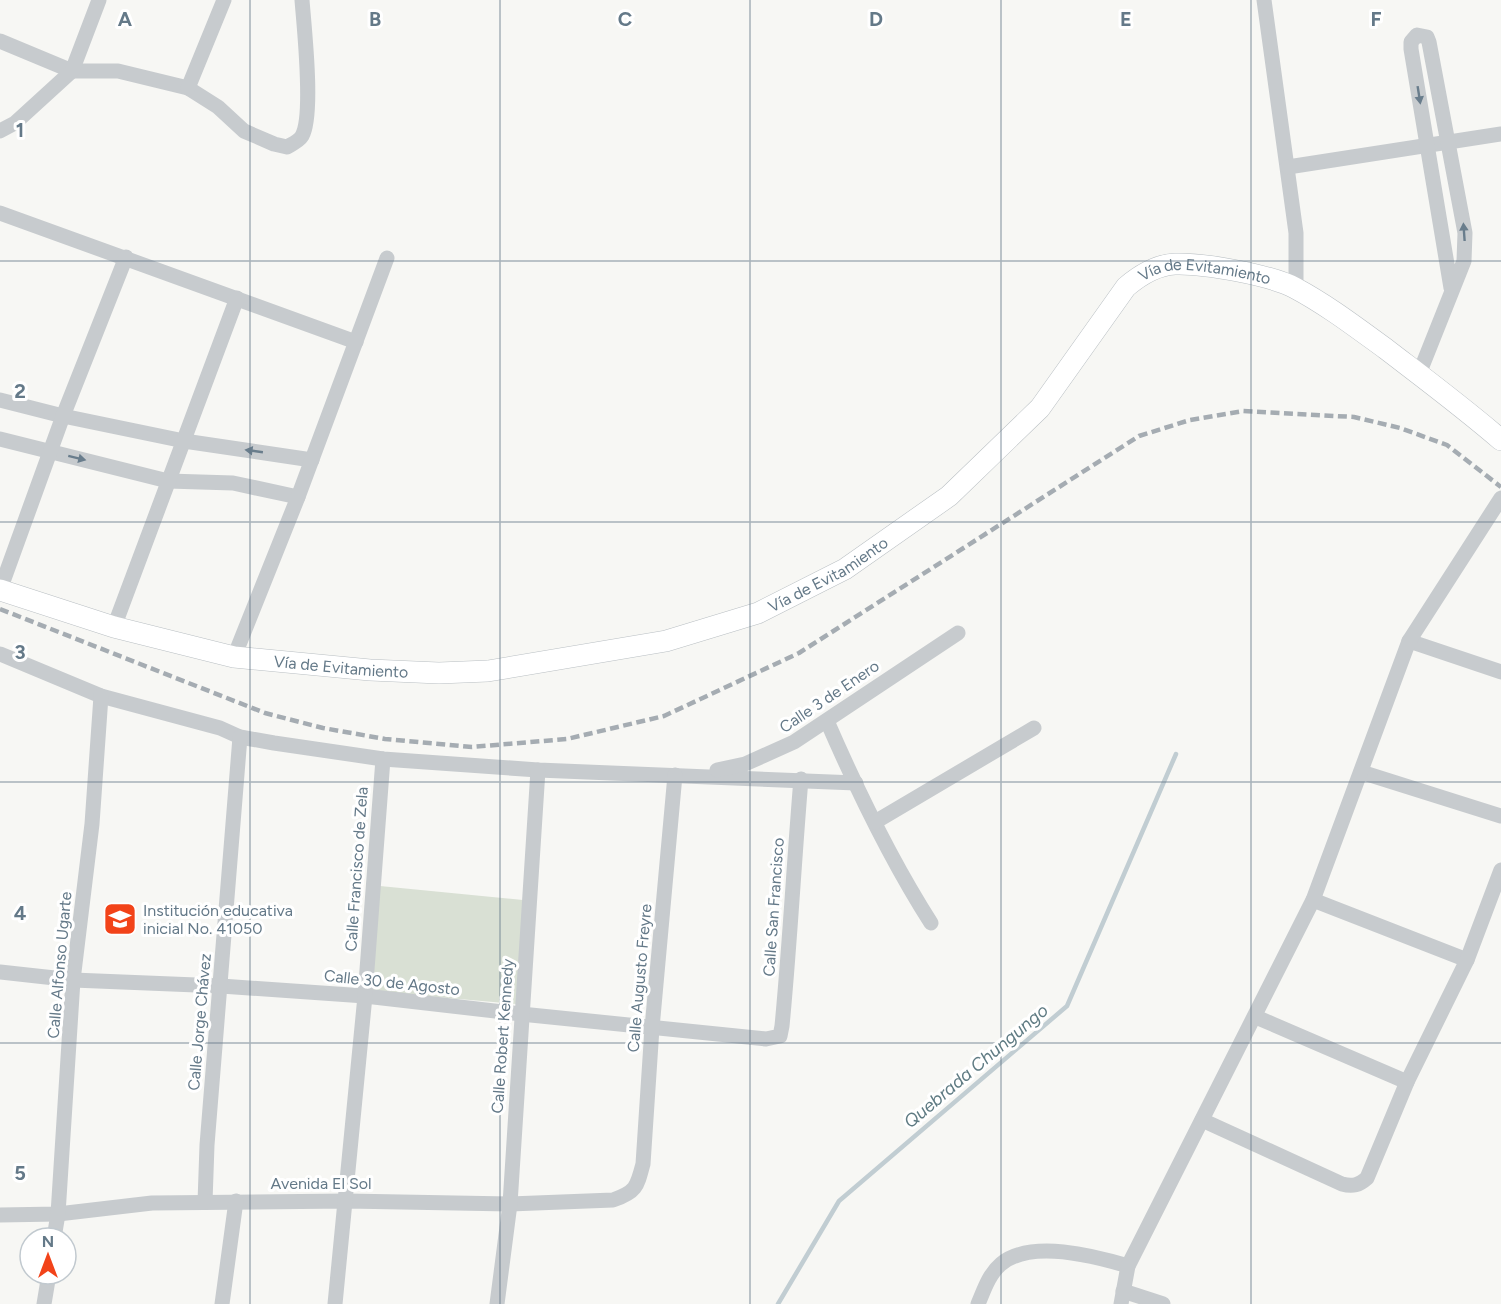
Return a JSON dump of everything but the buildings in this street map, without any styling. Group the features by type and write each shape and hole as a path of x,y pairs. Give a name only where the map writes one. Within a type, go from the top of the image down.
{"main road":[{"name":"Vía de Evitamiento","path":"0,590 114,627 234,657 370,670 439,673 488,671 666,641 758,613 845,569 949,496 1041,408 1126,287 1139,276 1156,268 1174,264 1232,270 1296,288 1358,328 1443,391 1501,440"}],"street":[{"path":"0,131 15,123 72,70 99,0"},
{"path":"188,88 224,0"},
{"path":"0,41 72,70 118,70 188,88 218,107 244,130 274,144 287,147 301,138 308,120 302,0"},
{"path":"1264,0 1296,233 1296,288"},
{"path":"1419,374 1451,288 1464,261 1465,233 1430,42 1428,37 1417,35 1412,42 1411,49 1451,288"},
{"path":"1288,167 1501,134"},
{"path":"0,213 356,342"},
{"path":"0,590 63,416 126,257"},
{"path":"234,657 298,497 387,258"},
{"path":"114,627 237,298"},
{"path":"0,400 63,416 184,441 312,460"},
{"path":"0,439 168,481 233,483 298,497"},
{"path":"1163,1304 1122,1298 1128,1266 1256,1017 1313,900 1409,641 1500,499"},
{"name":"Calle 3 de Enero","path":"675,775 725,769 745,764 794,742 958,633"},
{"path":"1409,641 1501,672"},
{"path":"3,659 101,696 220,728 240,737 382,759 538,770 856,783"},
{"name":"Calle Alfonso Ugarte","path":"56,1226 73,980 92,824 101,696"},
{"path":"827,720 907,886 931,923"},
{"path":"875,822 1034,728"},
{"name":"Calle Jorge Chávez","path":"205,1202 207,1144 240,737"},
{"name":"Calle Francisco de Zela","path":"335,1304 347,1201 365,996 382,759"},
{"name":"Calle Robert Kennedy","path":"497,1304 510,1203 538,770"},
{"path":"1361,772 1501,816"},
{"name":"Calle Augusto Freyre","path":"638,1185 643,1164 652,1028 675,775"},
{"name":"Calle San Francisco","path":"780,1036 801,779"},
{"path":"1202,1120 1342,1184 1360,1184 1367,1178 1407,1082 1467,960 1501,870"},
{"path":"1313,900 1467,960"},
{"name":"Calle 30 de Agosto","path":"0,972 73,980 221,986 365,996 766,1039 780,1036"},
{"path":"1256,1017 1407,1082"},
{"name":"Avenida El Sol","path":"0,1215 58,1214 152,1203 347,1201 510,1203 613,1200 629,1194 638,1185"},
{"path":"222,1304 236,1202"},
{"path":"978,1304 987,1281 1001,1263 1022,1253 1052,1251 1096,1257 1128,1266"},
{"path":"44,1304 47,1286"}],"shaded area":[{"path":"380,886 523,900 516,1004 369,991"}],"waterway":[{"name":"Quebrada Chungungo","path":"778,1304 839,1201 1067,1006 1176,754"}],"railway":[{"path":"0,609 265,713 323,728 385,739 472,747 567,739 664,716 799,653 1139,436 1190,420 1243,411 1354,417 1400,428 1447,445 1501,487"}],"place":[{"name":"Institución educativa inicial No. 41050","path":"120,919"}]}
